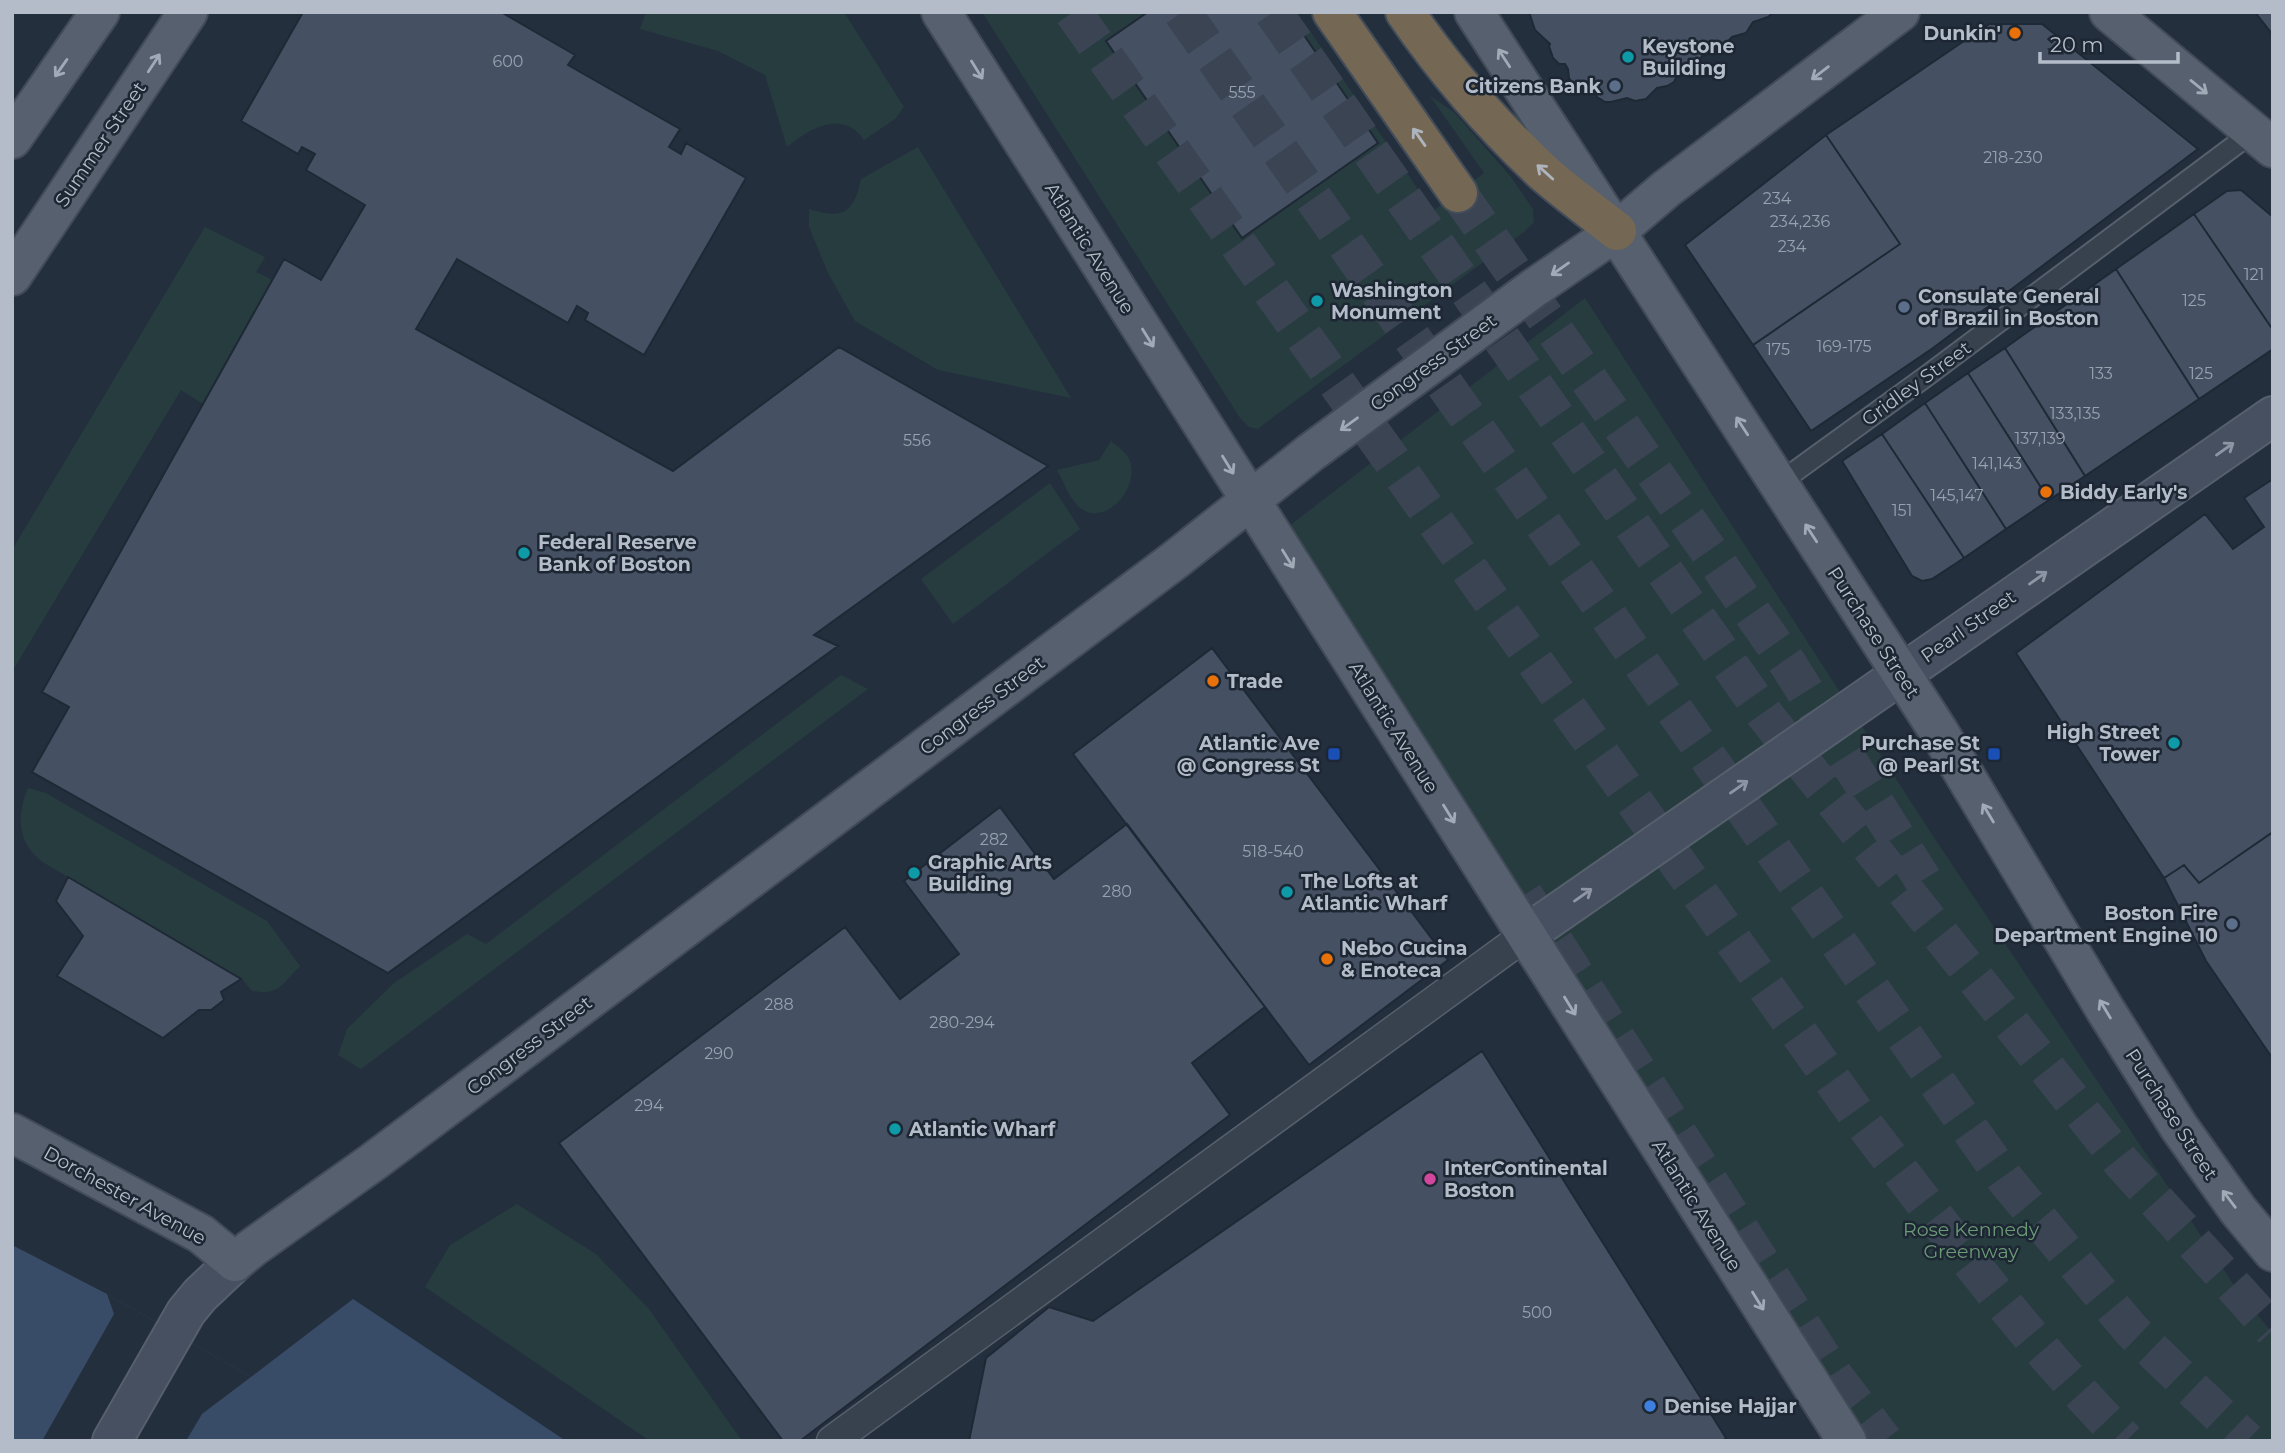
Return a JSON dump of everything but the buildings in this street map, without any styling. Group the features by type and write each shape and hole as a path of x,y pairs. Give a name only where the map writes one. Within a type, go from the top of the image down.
{"highway":[{"path":"1332,12 1458,193"},
{"path":"1405,12 1444,67 1498,128 1547,175 1617,231"}],"main road":[{"path":"12,139 100,12"},
{"name":"Summer Street","path":"12,275 188,12"},
{"name":"Atlantic Avenue","path":"941,12 1847,1441"},
{"name":"Purchase Street","path":"1474,12 1901,673 2179,1128 2230,1200 2273,1252"},
{"name":"Congress Street","path":"113,1441 174,1332 200,1295 235,1262 436,1115 1251,502 1310,453 1534,288 1617,231 1666,189 1900,12"},
{"path":"2109,12 2263,139"},
{"name":"Pearl Street","path":"1527,934 2273,416"},
{"name":"Dorchester Avenue","path":"12,1133 192,1228 235,1262"}],"street":[{"path":"832,1441 1527,934"}],"lane":[{"name":"Gridley Street","path":"1779,483 1971,343 2263,139"}],"green space":[{"path":"646,12 844,12 904,107 895,119 864,140 846,125 836,124 816,128 787,147 765,75 718,51 640,29"},
{"path":"982,12 1297,12 1433,211 1484,173 1430,96 1454,112 1511,177 1533,209 1534,222 1258,429 1249,427 1240,418"},
{"path":"918,147 1071,398 938,370 855,321 828,273 809,227 809,209 830,214 845,211 855,200 861,179"},
{"path":"205,227 265,257 256,272 273,280 203,404 181,390 12,672 12,550"},
{"name":"Rose Kennedy Greenway","path":"1585,298 1933,836 2234,1285 2273,1334 2273,1441 1869,1441 1284,530"},
{"path":"1111,441 1130,461 1129,485 1123,496 1106,511 1085,511 1073,500 1057,470 1099,460"},
{"path":"1050,483 1080,529 953,624 921,579"},
{"path":"841,675 868,689 361,1069 338,1055 347,1029 394,983 467,934 486,944"},
{"path":"28,788 46,793 267,921 300,966 275,990 252,991 241,978 44,863 28,847 21,829 22,809"},
{"path":"517,1204 596,1254 649,1309 742,1441 650,1441 425,1287 450,1245"}],"water":[{"path":"12,1245 107,1294 251,1377 353,1299 566,1441 12,1441"}],"pier":[{"path":"107,1294 251,1377 202,1414 186,1441 42,1441 114,1314"}],"tunnel":[{"path":"1073,12 1857,1115 2020,1323 2054,1364 2126,1441"},
{"path":"1182,12 2005,1179 2132,1331 2247,1441"},
{"path":"1273,12 1765,715 2123,1164 2273,1330"},
{"path":"1458,193 1788,664 1923,880"},
{"path":"1524,895 1835,1377 1884,1441"}],"place":[{"name":"Dunkin'","path":"2015,33"},
{"name":"Keystone Building","path":"1628,57"},
{"name":"Citizens Bank","path":"1615,86"},
{"name":"Washington Monument","path":"1317,301"},
{"name":"Consulate General of Brazil in Boston","path":"1904,307"},
{"name":"Biddy Early's","path":"2046,492"},
{"name":"Federal Reserve Bank of Boston","path":"524,553"},
{"name":"Trade","path":"1213,681"},
{"name":"High Street Tower","path":"2174,743"},
{"name":"Atlantic Ave @ Congress St","path":"1334,754"},
{"name":"Purchase St @ Pearl St","path":"1994,754"},
{"name":"Graphic Arts Building","path":"914,873"},
{"name":"The Lofts at Atlantic Wharf","path":"1287,892"},
{"name":"Boston Fire Department Engine 10","path":"2232,924"},
{"name":"Nebo Cucina & Enoteca","path":"1327,959"},
{"name":"Atlantic Wharf","path":"895,1129"},
{"name":"InterContinental Boston","path":"1430,1179"},
{"name":"Denise Hajjar","path":"1650,1406"}]}
